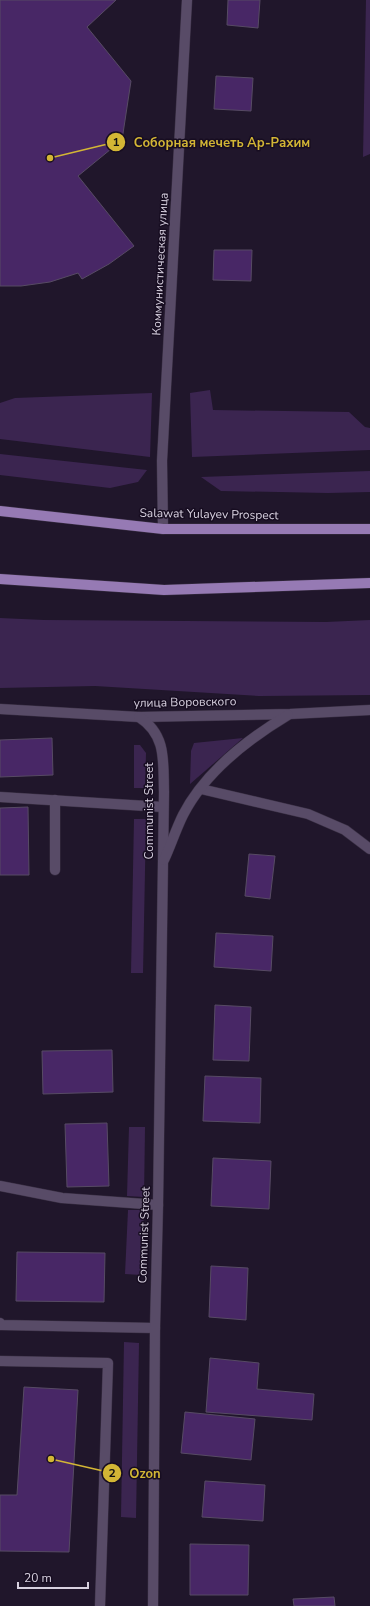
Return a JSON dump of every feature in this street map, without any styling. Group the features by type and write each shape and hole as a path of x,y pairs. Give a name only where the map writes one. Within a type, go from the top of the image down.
{"main road":[{"name":"Salawat Yulayev Prospect","path":"0,511 163,529 370,529"},
{"path":"0,579 164,590 370,583"}],"street":[{"name":"Коммунистическая улица","path":"163,529 162,461 187,0"},
{"name":"улица Воровского","path":"0,708 139,717 290,714 370,710"},
{"name":"Communist Street","path":"162,866 182,815 201,789 232,754 259,732 290,714"},
{"name":"Communist Street","path":"139,717 148,723 158,735 162,756 164,807 158,1205 154,1328 152,1606"},
{"path":"201,789 308,814 345,830 370,849"},
{"path":"0,796 164,807"},
{"path":"55,800 55,870"},
{"path":"0,1186 62,1198 158,1205"},
{"path":"0,1323 154,1328"},
{"path":"0,1361 108,1363 100,1606"}],"shaded area":[{"path":"366,0 370,0 370,154 363,157"},
{"path":"210,390 213,410 349,412 365,427 370,428 370,450 192,457 190,393"},
{"path":"152,393 150,457 0,439 0,403 15,398"},
{"path":"0,454 147,470 138,482 110,488 0,475"},
{"path":"370,471 370,492 328,493 221,491 201,477"},
{"path":"0,618 44,620 326,622 370,620 370,695 259,696 95,686 0,688"},
{"path":"243,738 190,784 191,751 194,743"},
{"path":"134,745 140,745 146,753 145,788 134,788"},
{"path":"134,819 146,819 143,973 131,973"},
{"path":"129,1127 145,1127 144,1197 127,1196"},
{"path":"128,1210 144,1210 141,1275 125,1274"},
{"path":"124,1342 139,1343 136,1518 121,1517"}],"building":[{"path":"0,0 116,0 87,27 131,81 122,140 78,176 134,246 109,264 82,279 78,273 50,282 21,286 0,286"},
{"path":"228,0 260,0 258,28 227,25"},
{"path":"216,76 253,78 251,111 214,109"},
{"path":"214,250 252,250 251,281 213,280"},
{"path":"52,738 53,775 0,777 0,740"},
{"path":"28,807 29,875 0,875 0,808"},
{"path":"249,854 275,856 270,899 245,896"},
{"path":"216,933 273,936 271,971 214,967"},
{"path":"215,1005 251,1007 249,1061 213,1060"},
{"path":"112,1050 113,1092 43,1094 42,1051"},
{"path":"205,1076 261,1078 260,1123 203,1121"},
{"path":"107,1123 109,1186 67,1187 65,1124"},
{"path":"213,1158 271,1161 269,1209 211,1206"},
{"path":"17,1252 105,1253 104,1302 16,1301"},
{"path":"211,1266 248,1268 246,1320 209,1317"},
{"path":"210,1358 259,1363 257,1389 314,1394 312,1420 206,1412"},
{"path":"24,1387 78,1390 69,1552 0,1551 0,1495 17,1495"},
{"path":"185,1412 255,1419 251,1460 181,1453"},
{"path":"205,1481 265,1485 263,1521 202,1517"},
{"path":"190,1544 249,1545 248,1595 190,1595"},
{"path":"334,1597 335,1606 294,1606 293,1599"}],"place":[{"name":"Соборная мечеть Ар-Рахим","path":"50,158"},
{"name":"Ozon","path":"51,1459"}]}
